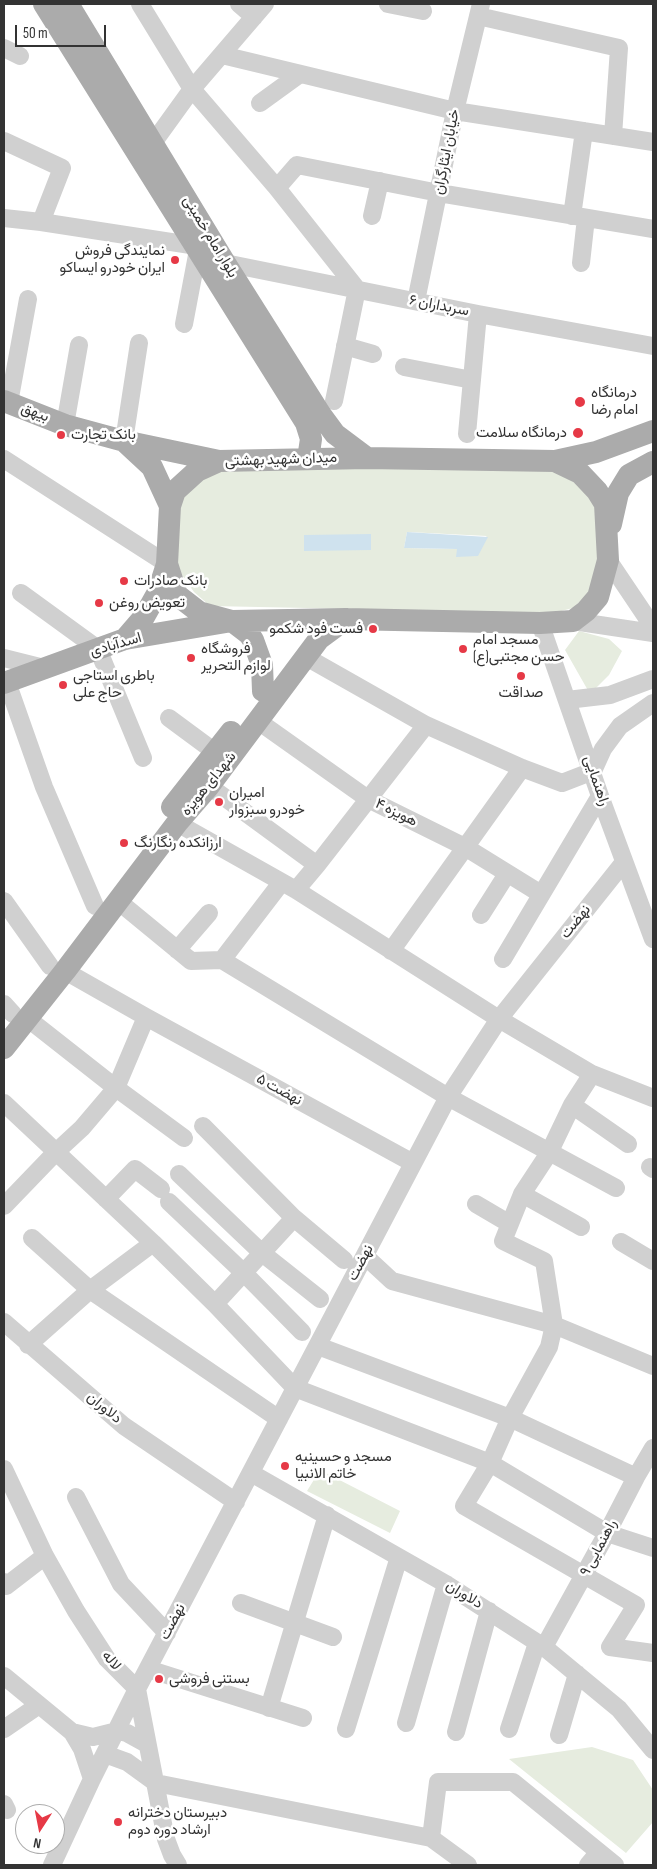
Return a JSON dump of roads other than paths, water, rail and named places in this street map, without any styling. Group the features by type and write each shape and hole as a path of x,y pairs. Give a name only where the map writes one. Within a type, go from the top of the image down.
{"main road":[{"name":"بلوار امام خمینی","path":"44,4 198,248 335,434 367,458"},
{"name":"بلوار امام خمینی","path":"68,4 226,263 306,423 311,439 308,459"},
{"name":"بیهق","path":"6,402 65,424 124,441 220,461"},
{"path":"555,461 596,452 653,431"},
{"path":"124,441 152,467 170,506"},
{"name":"میدان شهید بهشتی","path":"306,639 199,612 177,595 167,564 170,506 176,491 196,471 220,461 367,458 555,461 580,473 597,491 605,504 608,550 598,597 586,611 573,621"},
{"path":"608,550 618,493 629,475 653,462"},
{"path":"125,639 144,617 158,592 167,564"},
{"name":"شهدای هویزه","path":"57,969 95,906 262,691 306,639 346,620 540,623"},
{"path":"232,621 249,634 253,640 262,666 262,691"},
{"name":"اسدآبادی","path":"5,682 125,639 232,621"},
{"path":"540,623 573,621"},
{"name":"شهدای هویزه","path":"4,1048 12,1015 57,969 118,901 177,823 209,786 258,721 306,639"}],"street":[{"path":"140,4 192,89 277,188 357,289 334,400"},
{"path":"153,143 192,89 259,10 239,4"},
{"path":"388,4 423,11"},
{"path":"480,10 619,48 614,136"},
{"name":"خیابان ایثارگران","path":"416,301 455,111 480,10"},
{"path":"4,48 20,56"},
{"path":"222,55 455,111 653,142"},
{"path":"260,103 300,74"},
{"path":"581,263 579,217 584,131"},
{"path":"4,141 62,168 41,222"},
{"path":"277,188 298,165 439,193 653,229"},
{"path":"372,216 380,181"},
{"path":"4,218 41,222 198,248 184,324"},
{"name":"سربداران ۶","path":"226,263 478,314 653,346"},
{"path":"6,402 28,299"},
{"path":"467,434 478,314"},
{"path":"124,441 139,343"},
{"path":"65,424 78,345"},
{"path":"345,346 373,354"},
{"path":"404,367 472,380"},
{"path":"4,459 167,564"},
{"path":"608,550 653,627"},
{"path":"21,593 98,649 143,758"},
{"path":"573,621 653,633"},
{"name":"راهنمایی","path":"540,623 624,862 648,909 653,939"},
{"path":"306,639 426,725 522,768 562,783 593,771 603,749 620,726 653,703"},
{"path":"4,658 44,668"},
{"path":"567,700 610,695 653,679"},
{"path":"5,682 44,787 95,906"},
{"path":"169,718 215,752"},
{"name":"هویزه ۴","path":"258,721 368,799 465,847 541,894"},
{"path":"222,960 288,886 317,865 426,725"},
{"path":"391,951 522,768"},
{"path":"209,786 317,865"},
{"path":"503,958 600,796"},
{"path":"177,823 288,886 499,1019 592,1074 653,1098"},
{"name":"نهضت","path":"65,1830 448,1096 499,1019 624,862"},
{"path":"481,915 507,874"},
{"path":"4,901 57,969"},
{"path":"118,901 191,961 222,960 448,1096 616,1188"},
{"path":"177,950 209,913"},
{"name":"نهضت ۵","path":"57,969 413,1163"},
{"path":"12,1015 184,1138"},
{"path":"4,1206 82,1128 116,1088 146,1017"},
{"path":"592,1074 572,1105 549,1153 522,1194 503,1241 544,1261 554,1325 549,1347 510,1418 490,1463 464,1506 636,1605 610,1647 653,1653"},
{"path":"4,1103 153,1243 215,1304 295,1388 490,1463 607,1533 653,1548"},
{"path":"572,1105 628,1144"},
{"path":"203,1126 294,1218 344,1260"},
{"path":"106,1199 135,1169 244,1273 302,1332"},
{"path":"179,1174 262,1253 320,1299"},
{"path":"522,1194 581,1227"},
{"path":"476,1204 510,1224"},
{"path":"215,1304 294,1218"},
{"path":"32,1238 90,1290 279,1419"},
{"path":"621,1242 653,1261"},
{"path":"28,1344 90,1290 153,1243"},
{"path":"365,1256 392,1282 554,1325 653,1366"},
{"name":"دلاوران","path":"4,1322 124,1426 236,1502"},
{"path":"318,1346 644,1470"},
{"name":"راهنمایی ۹","path":"509,1729 540,1645 585,1574 644,1470 653,1448"},
{"name":"لاله","path":"4,1469 45,1556 76,1611 107,1659 137,1690"},
{"name":"دلاوران","path":"251,1473 446,1584 540,1645 619,1709 653,1750"},
{"path":"76,1497 121,1584 167,1633"},
{"path":"269,1708 327,1515"},
{"path":"4,1582 6,1586 45,1556"},
{"path":"346,1729 398,1556"},
{"path":"406,1723 446,1584"},
{"path":"242,1603 333,1637"},
{"path":"456,1732 489,1611"},
{"path":"148,1669 304,1718"},
{"path":"559,1735 577,1674"},
{"path":"4,1676 72,1732 82,1749 92,1779"},
{"path":"137,1690 166,1839 178,1865"},
{"path":"4,1729 39,1705"},
{"path":"72,1732 93,1737 117,1731 127,1733 147,1744"},
{"path":"105,1754 126,1762 156,1783 430,1838 468,1865"},
{"path":"430,1838 438,1782 513,1782 593,1859 615,1865"}],"water":[{"path":"407,532 488,537 478,556 456,557 457,549 404,548"},
{"path":"371,534 371,550 304,551 304,535"}],"place":[{"name":"نمایندگی فروش ایران خودرو ایساکو","path":"175,260"},
{"name":"درمانگاه امام رضا","path":"580,402"},
{"name":"درمانگاه سلامت","path":"578,433"},
{"name":"بانک تجارت","path":"61,435"},
{"name":"بانک صادرات","path":"124,581"},
{"name":"تعویض روغن","path":"99,603"},
{"name":"فست فود شکمو","path":"373,629"},
{"name":"مسجد امام حسن مجتبی(ع)","path":"463,649"},
{"name":"فروشگاه لوازم التحریر","path":"191,658"},
{"name":"صداقت","path":"521,676"},
{"name":"باطری استاجی حاج علی","path":"63,685"},
{"name":"امیران خودرو سبزوار","path":"219,802"},
{"name":"ارزانکده رنگارنگ","path":"124,843"},
{"name":"مسجد و حسینیه خاتم الانبیا","path":"285,1466"},
{"name":"بستنی فروشی","path":"159,1679"},
{"name":"دبیرستان دخترانه ارشاد دوره دوم","path":"118,1822"}]}
